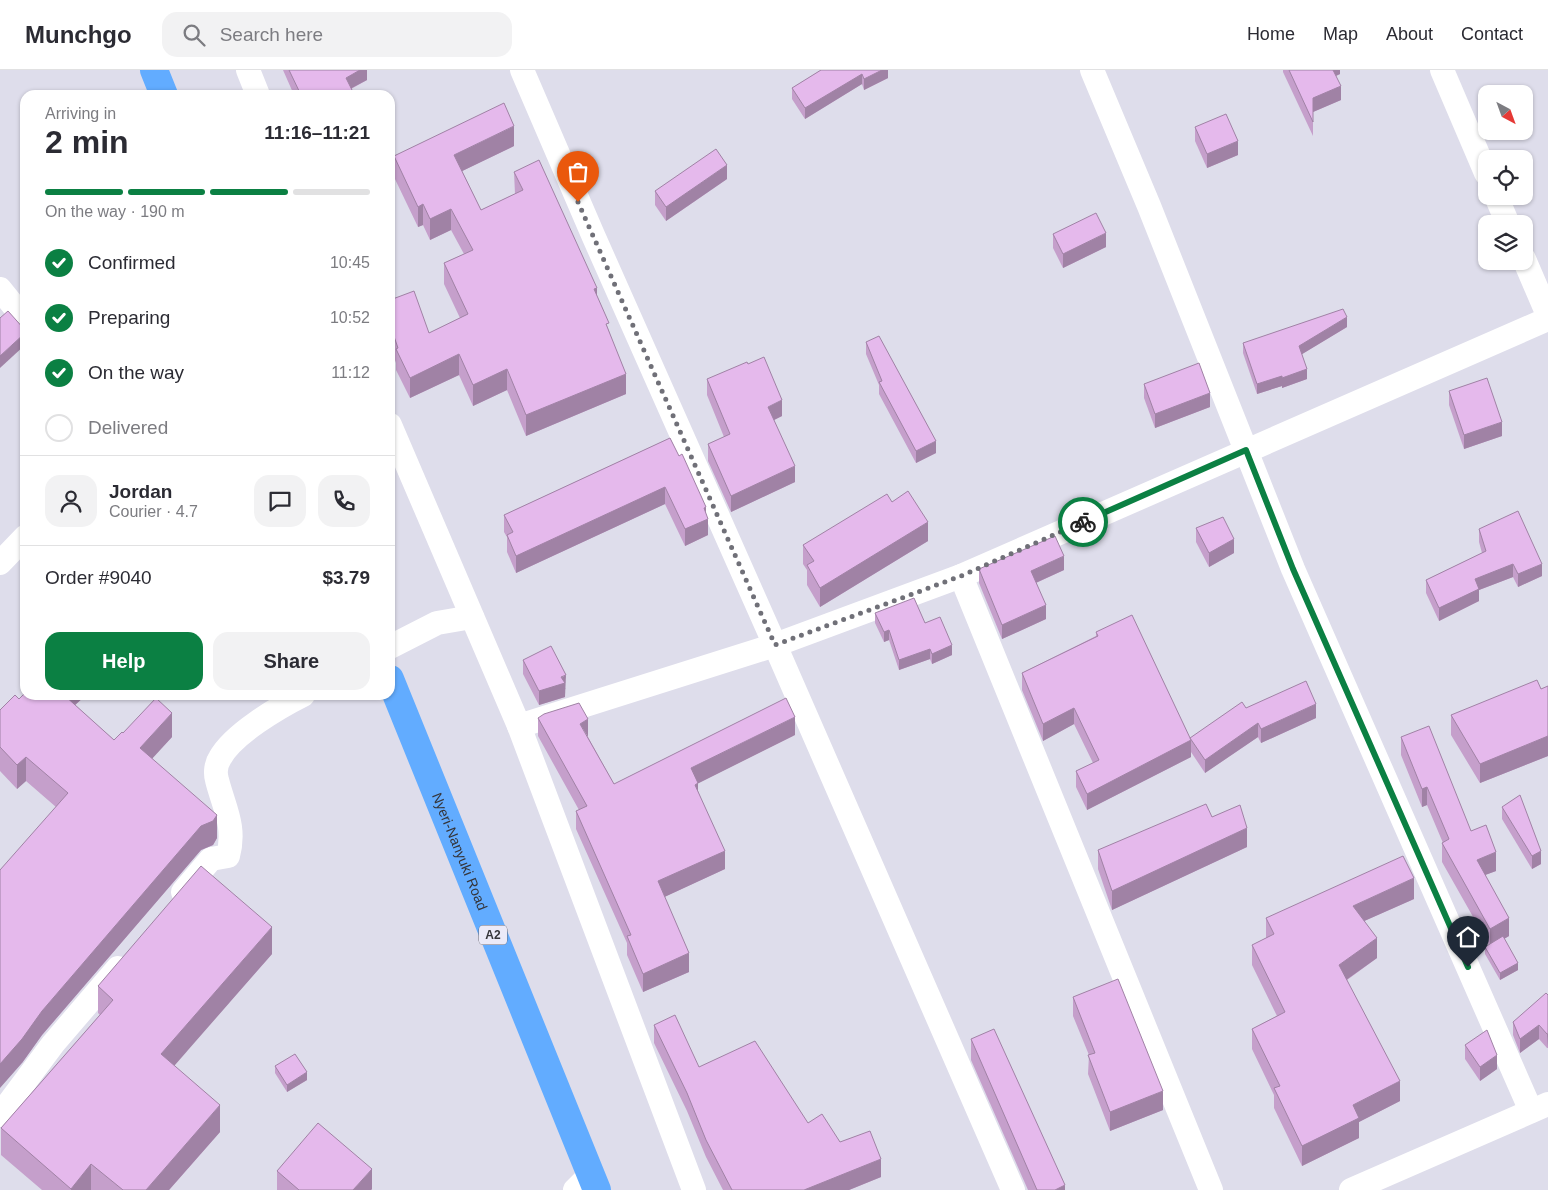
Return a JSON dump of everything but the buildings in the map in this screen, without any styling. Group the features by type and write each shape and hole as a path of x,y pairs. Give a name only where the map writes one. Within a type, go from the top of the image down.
{"highway":[{"path":"154,70 162,90"},
{"name":"Nyeri-Nanyuki Road","path":"395,692 588,1185"}],"street":[{"path":"248,70 256,90"},
{"path":"522,70 1013,1190"},
{"path":"1092,70 1149,206 1297,578 1540,1108 1351,1190"},
{"path":"1442,70 1478,154"},
{"path":"519,726 775,645 961,576 1548,317 1529,270"},
{"path":"0,289 20,314"},
{"path":"395,437 519,726 694,1190"},
{"path":"0,563 20,542"},
{"path":"961,576 1211,1190"},
{"path":"395,645 437,623 472,617"},
{"path":"167,911 211,859 228,856 232,841 229,822 216,778 216,770 220,758 234,742 259,721 295,700"},
{"path":"0,1115 53,1044 129,955"}],"way so far":[{"path":"578,202 775,645 961,576 1083,522"}],"route":[{"path":"1083,522 1246,450 1293,569 1468,967"}]}
